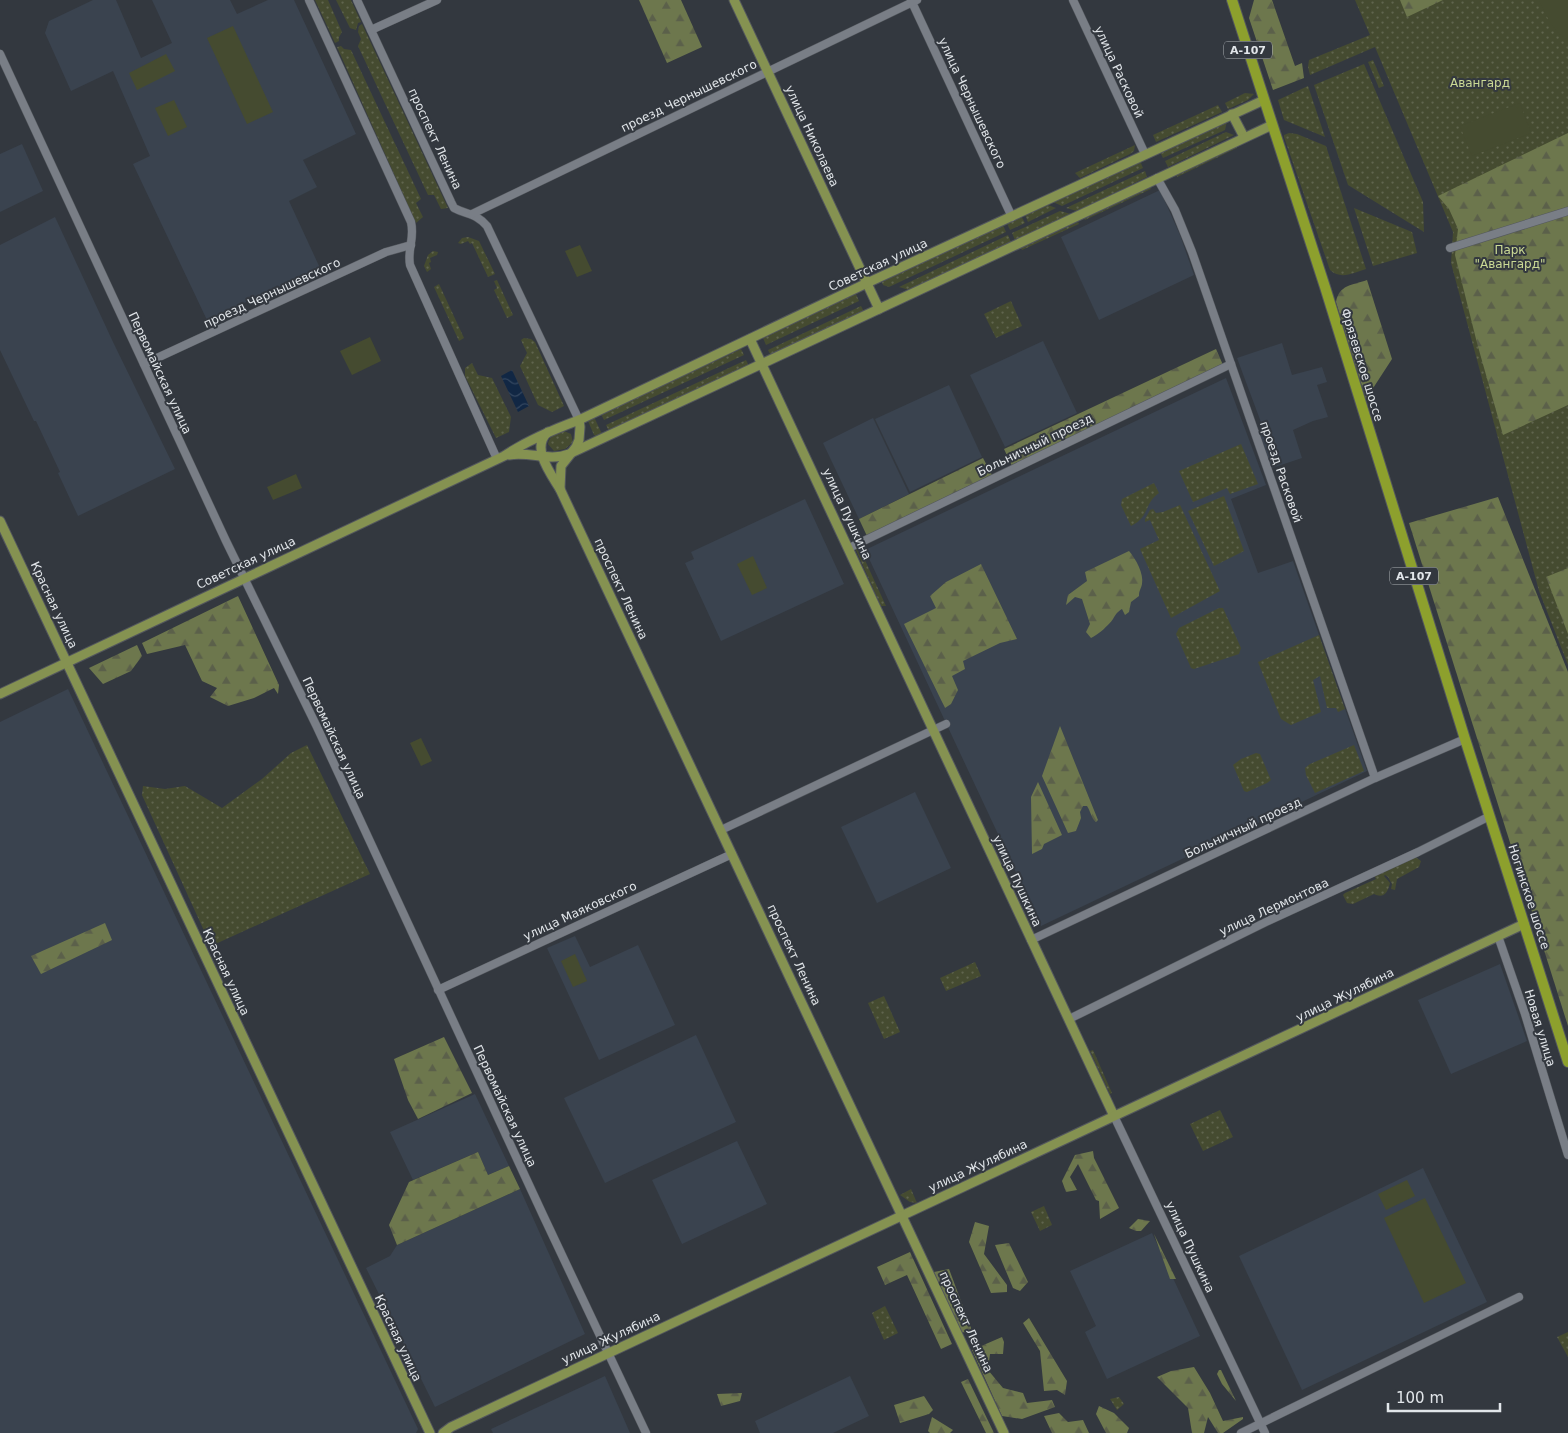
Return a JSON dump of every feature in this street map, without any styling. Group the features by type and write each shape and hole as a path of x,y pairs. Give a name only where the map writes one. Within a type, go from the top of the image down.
{"highway":[{"name":"Фрязевское шоссе","path":"1232,0 1322,278 1465,739"},
{"name":"Ногинское шоссе","path":"1465,739 1568,1062"}],"main road":[{"name":"улица Николаева","path":"734,0 880,309"},
{"name":"Советская улица","path":"0,694 244,577 500,458 529,440 578,420 867,283 1264,100"},
{"path":"1232,114 1244,137"},
{"path":"550,431 544,435 540,444 543,456 557,458 570,454 1272,125"},
{"name":"улица Пушкина","path":"750,339 1114,1116"},
{"name":"проспект Ленина","path":"560,489 561,466 576,447 578,440 580,427 578,420"},
{"path":"566,425 576,432 578,440"},
{"name":"Советская улица","path":"500,458 522,453 543,456"},
{"name":"проспект Ленина","path":"543,456 1004,1433"},
{"name":"Красная улица","path":"0,520 430,1433"},
{"name":"улица Жулябина","path":"443,1433 451,1427 608,1352 1524,924"}],"street":[{"path":"309,0 411,222 414,231 408,256 410,265 500,458"},
{"name":"проспект Ленина","path":"357,0 454,208 472,214 482,220 487,226 578,420"},
{"path":"371,30 438,0"},
{"name":"улица Расковой","path":"1073,0 1144,154"},
{"name":"проезд Чернышевского","path":"472,214 913,1"},
{"name":"улица Чернышевского","path":"913,1 1012,217"},
{"name":"Первомайская улица","path":"0,54 244,577 317,727 646,1433"},
{"name":"проезд Расковой","path":"1157,178 1183,229 1375,778"},
{"path":"1450,248 1568,211"},
{"name":"проезд Чернышевского","path":"144,364 386,252 411,245"},
{"name":"Больничный проезд","path":"849,548 1231,364"},
{"path":"721,830 946,724"},
{"name":"Больничный проезд","path":"1031,940 1375,778 1465,739"},
{"name":"улица Лермонтова","path":"1069,1019 1268,921 1418,852 1490,816"},
{"name":"улица Маяковского","path":"438,990 732,854"},
{"name":"Новая улица","path":"1498,936 1525,1014 1568,1155"},
{"name":"улица Пушкина","path":"1114,1116 1265,1433"},
{"path":"1241,1433 1518,1297"}],"shaded area":[{"path":"93,0 116,0 141,58 172,43 152,0 230,0 237,14 268,0 294,0 356,134 303,160 317,187 289,201 320,268 207,320 133,164 150,156 113,71 71,91 45,33 49,21"},
{"path":"22,144 43,191 0,212 0,154"},
{"path":"1160,190 1180,235 1194,275 1099,320 1061,237"},
{"path":"55,217 175,469 78,516 58,473 60,472 0,350 0,245"},
{"path":"1043,341 1077,413 1005,447 970,375"},
{"path":"1282,343 1292,375 1322,367 1327,382 1317,385 1328,417 1293,430 1302,458 1272,468 1260,435 1262,425 1237,358"},
{"path":"1226,378 1266,485 1231,499 1258,573 1293,561 1367,771 1041,926 865,550"},
{"path":"949,385 982,457 910,492 875,419"},
{"path":"873,418 909,494 859,519 823,443"},
{"path":"805,499 844,584 721,641 685,563 694,559 691,552"},
{"path":"68,689 418,1429 416,1433 0,1433 0,722"},
{"path":"915,792 951,868 877,903 841,827"},
{"path":"575,936 590,967 638,945 675,1025 599,1060 547,948"},
{"path":"1500,964 1527,1041 1451,1074 1418,1000"},
{"path":"696,1035 736,1122 605,1183 564,1098"},
{"path":"475,1094 509,1166 488,1175 478,1152 413,1180 390,1132"},
{"path":"737,1141 767,1204 682,1244 652,1180"},
{"path":"1423,1168 1487,1302 1302,1390 1239,1256"},
{"path":"520,1189 585,1334 435,1407 366,1268 390,1256 397,1245"},
{"path":"1152,1233 1200,1336 1107,1379 1085,1332 1096,1326 1070,1271"},
{"path":"605,1376 630,1433 493,1433 491,1429"},
{"path":"850,1376 869,1416 833,1433 760,1433 755,1421"}],"green space":[{"path":"315,0 328,0 342,32 339,41 335,43"},
{"path":"336,0 351,0 361,22 358,23 356,30 350,28"},
{"path":"639,0 681,0 702,47 667,63"},
{"path":"1254,0 1272,0 1295,66 1302,63 1304,78 1273,90 1249,18"},
{"name":"Авангард","path":"1355,0 1568,0 1568,665 1539,591 1451,263 1453,232 1375,47 1310,75 1309,60 1370,35"},
{"path":"1400,0 1443,0 1407,17"},
{"path":"1539,0 1568,0 1568,40 1554,28"},
{"path":"362,24 448,208 441,209 434,195 428,195 358,46 361,39 358,32 359,26"},
{"path":"233,26 273,112 247,124 207,38"},
{"path":"341,46 344,49 351,50 421,199 416,203 423,217 416,223 337,47"},
{"path":"166,54 175,71 137,90 129,73"},
{"path":"1373,60 1384,86 1379,88 1368,62"},
{"path":"1364,64 1423,202 1424,232 1348,185 1314,85"},
{"path":"1308,86 1325,137 1284,120 1278,100"},
{"path":"1245,93 1254,94 1248,100 1228,109 1225,103"},
{"path":"174,100 187,127 168,136 155,108"},
{"path":"1520,103 1531,133 1472,156 1460,126"},
{"path":"1218,105 1222,112 1156,142 1153,135"},
{"path":"1227,121 1225,130 1163,158 1160,152"},
{"path":"1226,132 1234,135 1168,167 1165,161"},
{"path":"1289,133 1297,134 1326,146 1366,269 1343,275 1338,275 1330,270 1284,137 1284,135"},
{"name":"Парк \"Авангард\"","path":"1568,133 1568,405 1503,435 1455,255 1458,229 1449,209 1438,196"},
{"path":"1135,145 1134,151 1130,154 1080,178 1075,173"},
{"path":"1236,145 1237,148 1177,177 1176,174"},
{"path":"1140,161 1143,168 1062,206 1053,202"},
{"path":"1145,171 1147,177 1077,211 1066,208"},
{"path":"1150,187 1151,189 1084,219"},
{"path":"1048,205 1056,208 1028,222 1025,215"},
{"path":"1354,208 1412,232 1417,253 1373,266"},
{"path":"1060,211 1071,214 1015,240 1012,233"},
{"path":"1021,216 1025,223 1010,230 1007,223"},
{"path":"1078,222 1079,224 1022,250 1021,248"},
{"path":"1003,225 1006,232 889,287 883,285 882,282"},
{"path":"1008,235 1011,242 909,290 899,287"},
{"path":"468,237 479,241 495,274 488,277 472,243 470,244 468,241 461,244 458,243 462,238"},
{"path":"580,245 592,271 577,277 565,251"},
{"path":"433,251 438,252 437,255 430,258 431,269 427,272 424,266 428,255"},
{"path":"497,280 513,315 507,318 494,290 497,288 494,281"},
{"path":"1367,280 1392,359 1366,399 1336,302 1340,292 1347,286"},
{"path":"439,284 464,338 459,341 434,287"},
{"path":"856,294 859,301 766,345 763,338"},
{"path":"1011,301 1022,326 996,338 984,314"},
{"path":"861,306 864,312 771,356 768,350"},
{"path":"370,337 381,361 352,375 340,351"},
{"path":"524,338 535,342 564,406 552,412 538,405 520,366 527,353 521,340"},
{"path":"741,349 744,355 604,420 601,414"},
{"path":"1216,349 1223,365 1012,466 1004,449"},
{"path":"746,360 749,366 609,431 606,425"},
{"path":"472,363 478,375 492,378 511,417 509,432 496,438 465,376 465,368"},
{"path":"594,417 602,434 597,437 594,435 588,421"},
{"path":"564,431 571,434 573,442 565,449 554,451 548,444 551,437"},
{"path":"1241,444 1258,484 1230,494 1227,488 1193,502 1179,471"},
{"path":"983,458 992,475 867,536 859,519"},
{"path":"296,474 302,488 273,500 267,487"},
{"path":"1154,483 1159,493 1151,501 1141,518 1131,526 1121,505 1122,499"},
{"path":"1224,496 1244,551 1214,566 1188,511"},
{"path":"1498,497 1568,672 1568,1026 1409,523"},
{"path":"1180,505 1220,591 1171,618 1140,549 1159,540 1150,520 1145,522 1150,510 1153,509 1156,513 1163,512"},
{"path":"858,545 886,606 881,606 855,548"},
{"path":"1129,551 1141,571 1142,584 1139,596 1131,602 1129,612 1125,615 1122,609 1120,610 1106,627 1091,638 1086,632 1090,624 1082,599 1075,597 1066,605 1068,595 1087,581 1085,572"},
{"path":"753,556 767,588 752,595 737,564"},
{"path":"981,564 1017,639 1000,643 963,661 965,669 952,676 958,690 951,704 945,708 904,624 936,608 930,596 946,582"},
{"path":"1568,568 1568,634 1546,577"},
{"path":"238,596 279,685 278,694 274,688 254,698 228,706 210,697 217,688 202,681 185,645 147,654 142,643"},
{"path":"1219,608 1223,608 1241,648 1239,654 1194,669 1191,668 1176,634 1179,628"},
{"path":"1319,635 1345,709 1338,712 1336,708 1327,708 1320,676 1313,680 1321,712 1291,725 1281,719 1258,662"},
{"path":"137,645 142,656 131,671 103,684 89,668"},
{"path":"1060,726 1098,820 1096,822 1087,806 1083,806 1076,831 1068,833 1042,776"},
{"path":"421,738 432,761 421,766 410,743"},
{"path":"307,745 370,874 211,946 142,795 143,786 165,789 185,786 222,808 262,779 291,753"},
{"path":"1354,745 1364,771 1315,793 1306,775 1305,768"},
{"path":"1256,753 1260,754 1271,780 1247,792 1244,791 1233,765 1241,759"},
{"path":"1038,782 1062,835 1044,844 1042,849 1032,854 1031,797"},
{"path":"1414,856 1421,861 1419,867 1397,879 1395,890 1391,889 1392,884 1385,875 1390,883 1385,894 1380,896 1374,894 1353,904 1347,903 1343,895 1345,893 1376,879 1374,875"},
{"path":"105,923 112,940 41,974 31,956"},
{"path":"575,954 587,981 573,987 561,961"},
{"path":"975,962 981,976 946,991 940,978"},
{"path":"884,996 900,1032 884,1039 868,1003"},
{"path":"444,1037 472,1093 418,1119 408,1100 394,1059"},
{"path":"1093,1050 1112,1093 1110,1094 1090,1051"},
{"path":"1220,1110 1233,1137 1203,1151 1190,1124"},
{"path":"1093,1151 1094,1158 1119,1208 1100,1219 1099,1201 1096,1200 1078,1164 1070,1177 1077,1190 1066,1192 1062,1181 1075,1155"},
{"path":"478,1152 488,1175 509,1166 520,1189 397,1245 389,1225 409,1182"},
{"path":"1407,1180 1415,1196 1386,1210 1378,1194"},
{"path":"911,1189 917,1203 910,1202 900,1195"},
{"path":"1425,1198 1466,1283 1424,1303 1384,1218"},
{"path":"1044,1206 1052,1225 1040,1231 1031,1212"},
{"path":"1138,1219 1150,1221 1141,1231 1129,1228"},
{"path":"975,1222 989,1226 984,1254 1007,1285 1007,1292 991,1293 969,1242"},
{"path":"1154,1234 1176,1279 1170,1279"},
{"path":"1009,1243 1028,1282 1020,1291 1013,1288 995,1245"},
{"path":"910,1252 952,1344 941,1349 907,1275 885,1285 877,1267"},
{"path":"949,1269 971,1328 970,1333 961,1332 934,1272"},
{"path":"885,1306 898,1333 884,1340 872,1313"},
{"path":"1029,1318 1067,1381 1065,1395 1057,1390 1044,1391 1040,1351 1023,1323"},
{"path":"1568,1332 1568,1357 1557,1337"},
{"path":"1002,1337 1004,1342 1003,1354 990,1354 988,1370 1003,1388 1023,1393 1027,1403 1052,1400 1055,1407 1022,1419 1002,1416 972,1350"},
{"path":"1194,1367 1210,1393 1223,1421 1243,1417 1243,1419 1223,1433 1218,1433 1208,1417 1204,1433 1192,1433 1188,1408 1157,1377 1171,1371"},
{"path":"1221,1370 1236,1401 1222,1384 1217,1374"},
{"path":"968,1379 994,1433 986,1433 961,1382"},
{"path":"742,1393 740,1401 721,1406 717,1394"},
{"path":"924,1396 933,1410 929,1414 900,1423 894,1405"},
{"path":"1119,1397 1124,1404 1117,1410 1110,1399"},
{"path":"1099,1406 1114,1413 1129,1428 1127,1433 1106,1433 1096,1414"},
{"path":"1059,1413 1068,1422 1083,1420 1089,1433 1052,1433 1044,1416"},
{"path":"932,1417 953,1430 950,1433 930,1433 928,1431"}],"water":[{"path":"512,370 529,406 518,412 501,376"}]}
